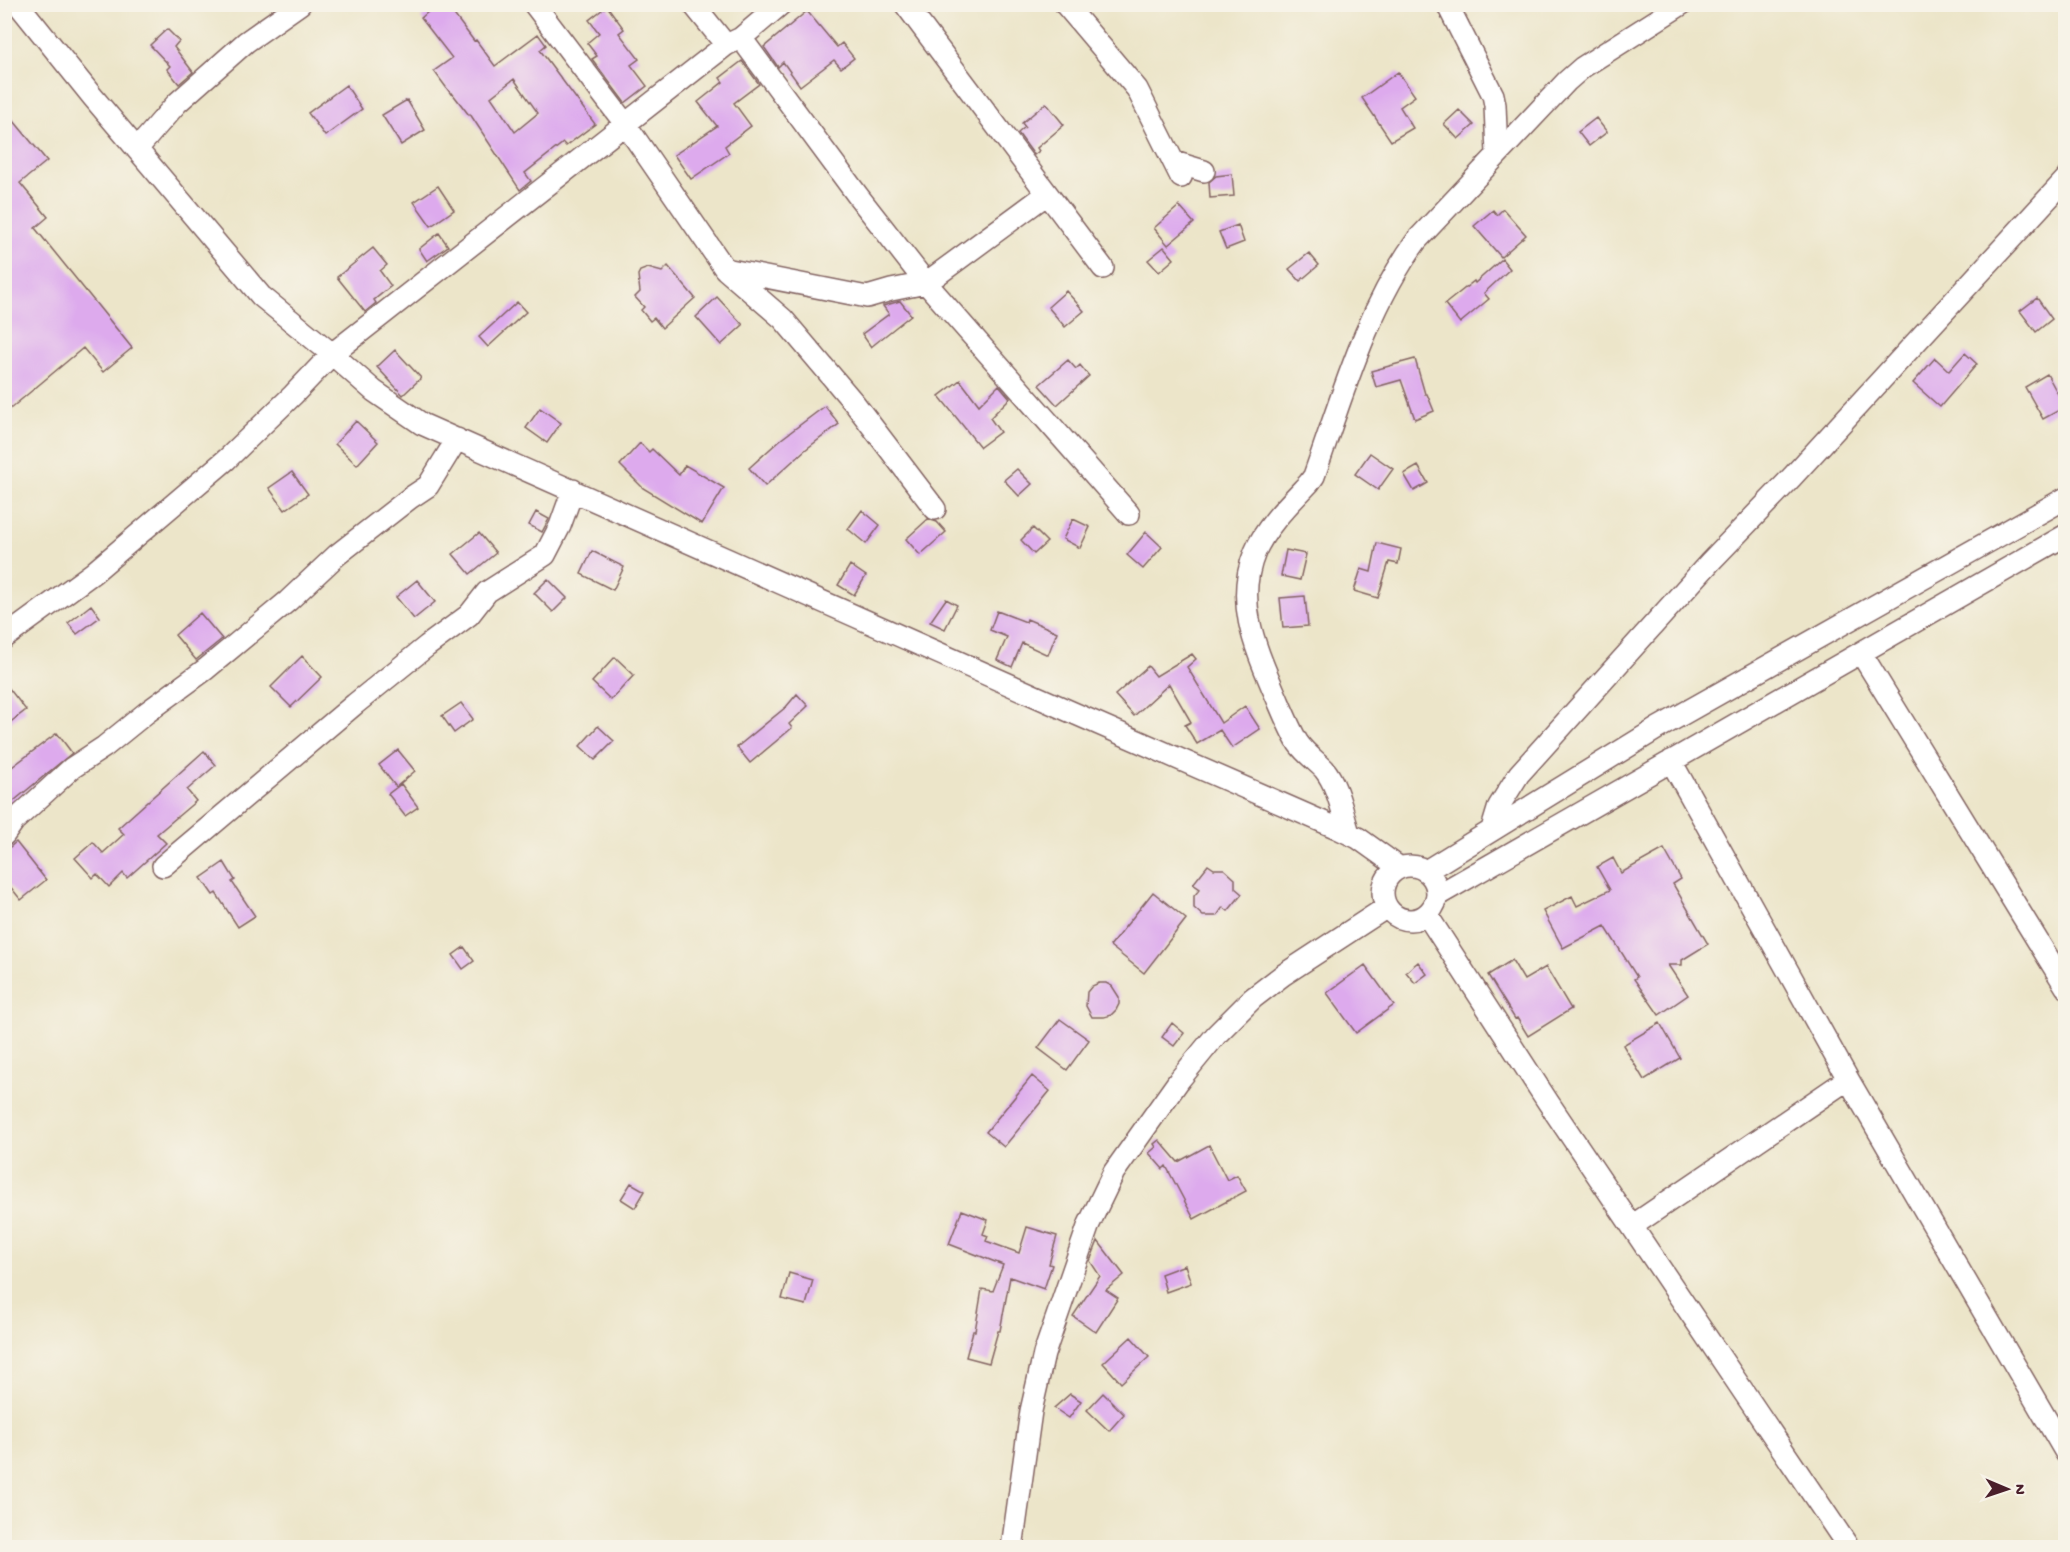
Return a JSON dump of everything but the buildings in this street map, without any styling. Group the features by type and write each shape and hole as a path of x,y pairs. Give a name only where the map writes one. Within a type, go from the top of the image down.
{"street":[{"path":"18,4 137,150 261,296 374,391 422,424 1349,833 1400,868"},
{"path":"137,150 177,103 246,42 300,4"},
{"path":"534,4 626,124 725,269 783,319 855,404 935,510"},
{"path":"693,4 733,42 926,283 1129,514"},
{"path":"4,638 93,573 227,459 332,354 781,4"},
{"path":"905,4 1103,268"},
{"path":"1065,4 1137,89 1177,170 1204,171"},
{"path":"1448,4 1493,95 1497,154"},
{"path":"1349,833 1333,782 1299,744 1254,644 1247,592 1249,571 1256,550 1270,526 1314,476 1362,343 1398,267 1417,240 1566,81 1583,67 1682,4"},
{"path":"1492,829 1499,806 1519,774 1710,562 1792,477 2066,179"},
{"path":"725,269 867,297 926,283 1047,194"},
{"path":"4,835 14,821 72,768 104,747 206,669 288,601 338,555 428,486 458,439"},
{"path":"163,866 355,704 469,615 487,592 545,555 560,525 573,490"},
{"path":"1426,871 1658,728 2066,498"},
{"path":"1438,895 2066,536"},
{"path":"1861,653 2066,987"},
{"path":"1671,761 1848,1079 2066,1453"},
{"path":"1408,866 1418,867 1426,871 1435,881 1438,895 1427,915 1417,920 1406,920 1395,916 1387,907 1384,889 1392,873 1408,866"},
{"path":"1012,1548 1031,1411 1044,1354 1089,1224 1114,1172 1180,1079 1216,1035 1253,998 1283,975 1387,907"},
{"path":"1427,915 1848,1548"},
{"path":"1632,1226 1848,1079"}]}
